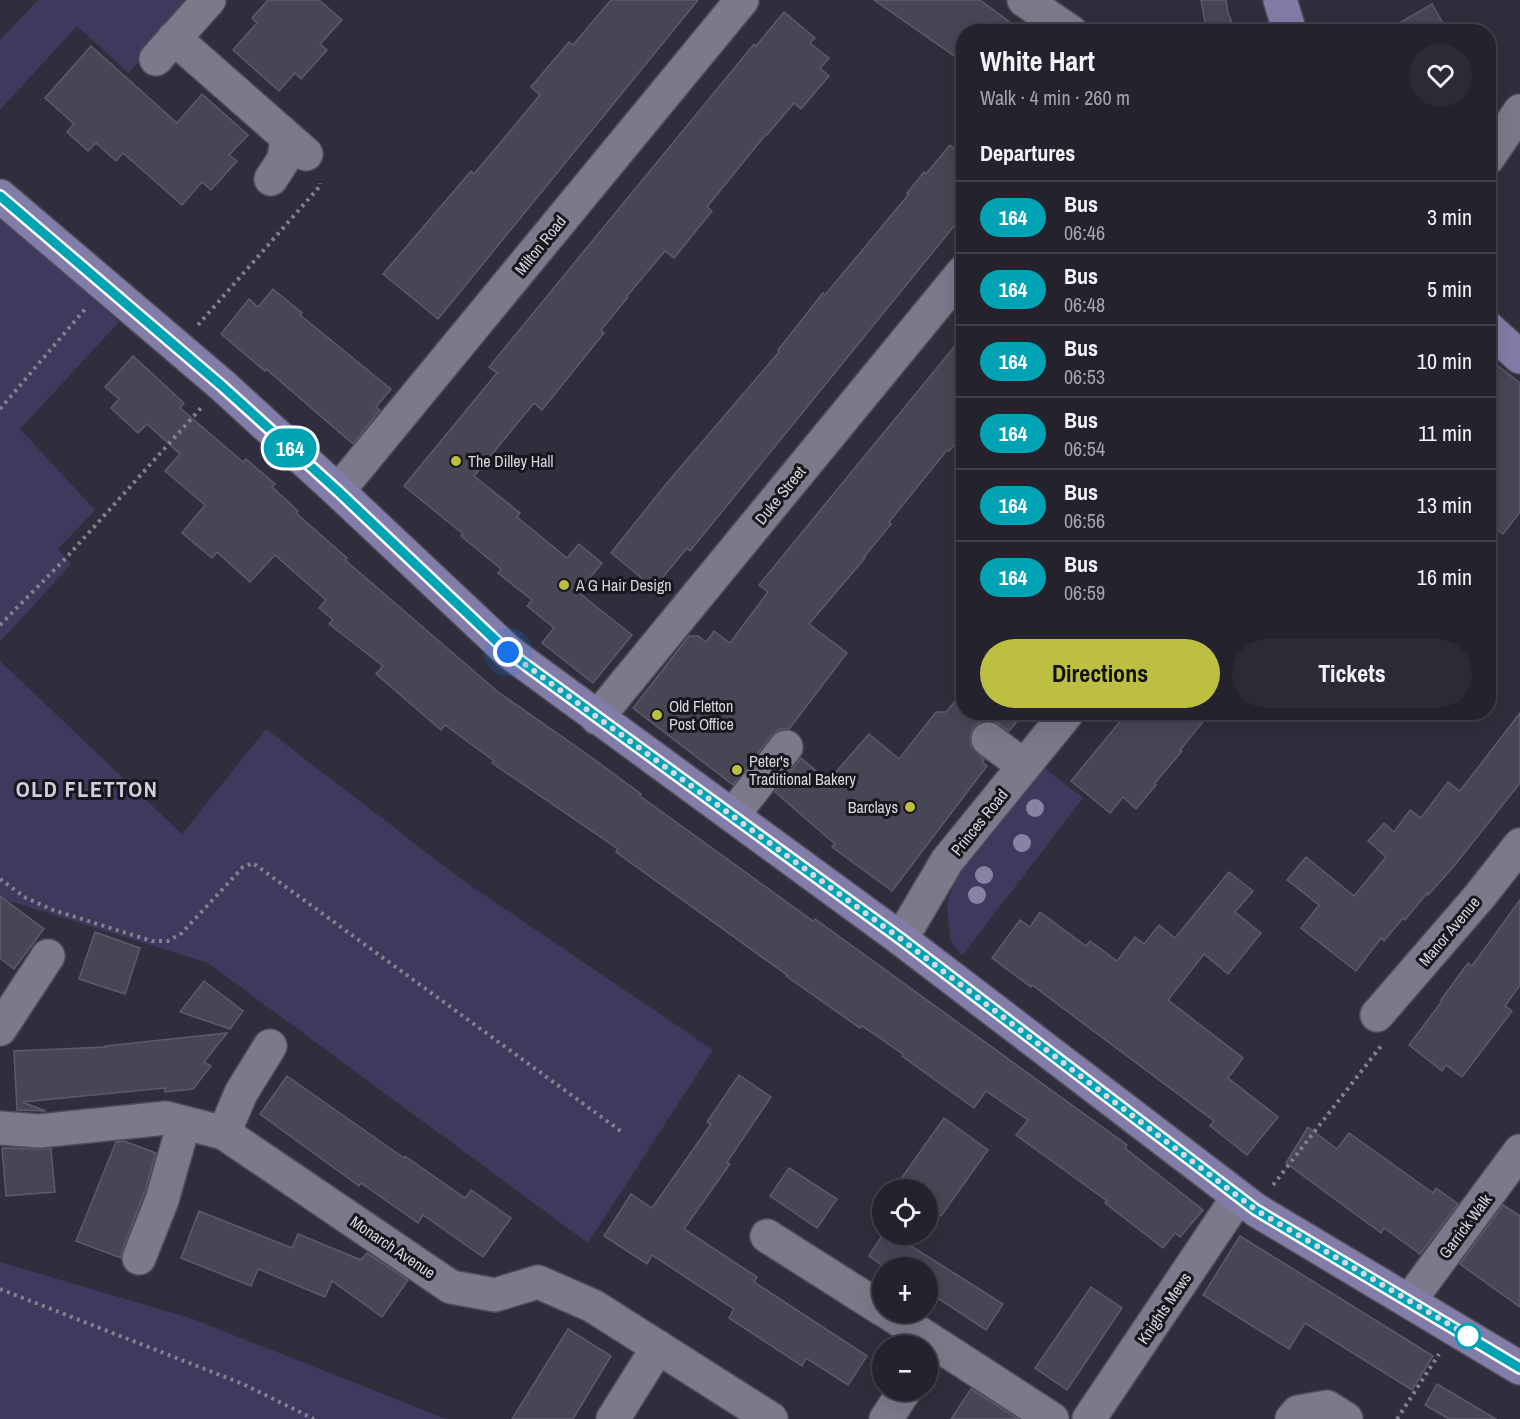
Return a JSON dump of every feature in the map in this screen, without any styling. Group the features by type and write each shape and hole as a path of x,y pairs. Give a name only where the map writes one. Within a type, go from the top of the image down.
{"main road":[{"path":"1280,0 1288,24"},
{"path":"0,196 179,347 338,491 508,652 901,939 1247,1204 1520,1368"},
{"path":"1496,335 1520,357"}],"street":[{"path":"209,0 165,49 297,146 284,159 271,179"},
{"name":"Milton Road","path":"338,491 742,0"},
{"path":"1024,0 1059,24"},
{"path":"1496,146 1520,111"},
{"name":"Duke Street","path":"597,718 956,281"},
{"name":"Princes Road","path":"901,939 947,861 1061,720"},
{"path":"988,739 1024,766"},
{"path":"733,815 786,747"},
{"name":"Manor Avenue","path":"1377,1015 1479,897 1520,845"},
{"path":"0,1029 48,956"},
{"path":"224,1133 241,1093 270,1046"},
{"name":"Monarch Avenue","path":"0,1128 39,1131 166,1118 224,1133 451,1287 495,1294 537,1282 593,1306 771,1419"},
{"path":"139,1258 162,1200 184,1123"},
{"name":"Garrick Walk","path":"1410,1300 1520,1151"},
{"name":"Knights Mews","path":"1089,1419 1247,1204"},
{"path":"767,1236 872,1303"},
{"path":"904,1323 1052,1419"},
{"path":"613,1419 658,1347"},
{"path":"886,1419 898,1401"},
{"path":"1292,1419 1299,1412 1328,1407 1346,1419"}],"path":[{"path":"179,347 320,186 319,168 297,146"},
{"path":"0,409 106,285"},
{"path":"0,625 66,558 222,386"},
{"path":"0,879 26,898 53,910 152,941 168,941 182,933 243,867 253,863 622,1132"},
{"path":"1247,1204 1278,1178 1394,1029 1377,1015"},
{"path":"0,1289 243,1384 314,1419"},
{"path":"1397,1419 1456,1328"}],"shaded area":[{"path":"38,0 193,0 129,73 77,26 0,110 0,40"},
{"path":"0,216 119,322 20,429 95,510 58,549 71,564 0,642"},
{"path":"0,661 182,834 266,729 461,879 713,1050 588,1243 208,963 0,898"},
{"path":"1043,767 1083,798 962,956 950,939 947,903 958,873"},
{"path":"0,1262 193,1319 446,1419 0,1419"}],"building":[{"path":"268,0 319,0 342,20 320,44 327,50 301,79 295,73 279,91 233,50 257,23 252,18"},
{"path":"611,0 698,0 438,319 383,274 471,171 474,174 501,142 540,95 531,87 569,42 573,45"},
{"path":"874,0 980,0 1012,24 956,24 956,57"},
{"path":"1201,0 1226,0 1233,24 1206,24"},
{"path":"1432,4 1443,24 1398,24"},
{"path":"784,12 815,38 810,43 829,58 820,68 829,76 801,109 794,103 766,134 707,207 712,211 674,258 665,251 627,296 601,330 604,333 542,410 534,403 474,476 520,513 517,517 567,558 579,544 602,563 578,592 632,635 593,683 542,643 554,628 527,606 532,600 498,573 501,569 461,536 463,534 404,486 497,373 489,367 754,44 756,46"},
{"path":"91,46 177,123 202,94 248,135 229,155 237,161 211,190 202,182 182,205 123,153 116,161 96,143 88,151 67,132 74,124 45,98"},
{"path":"950,145 956,150 956,224 690,551 687,548 654,588 611,553 667,483 779,352 778,350 823,293 825,295 909,194 907,193 924,172 926,174"},
{"path":"273,289 302,313 300,315 391,389 376,407 380,410 353,444 266,369 265,371 221,334 249,299 258,307"},
{"path":"956,345 956,442 949,451 947,450 889,522 891,524 865,558 809,624 847,653 789,729 780,729 772,735 733,785 633,708 689,636 698,636 706,642 714,631 730,643 768,592 759,585"},
{"path":"133,356 184,403 180,408 243,462 246,459 275,484 272,487 298,511 296,513 347,558 345,560 498,692 1127,1145 1125,1148 1203,1210 1180,1237 1175,1233 1163,1248 1105,1203 1107,1201 1016,1135 1028,1120 986,1091 974,1108 902,1056 903,1054 862,1026 860,1028 786,976 616,852 618,849 492,763 494,761 445,725 441,730 376,674 383,666 329,624 333,620 319,608 326,600 275,555 250,582 217,552 212,558 182,533 205,505 165,471 180,454 147,424 138,433 111,408 119,399 105,387"},
{"path":"1496,364 1520,383 1520,512 1503,534 1496,529"},
{"name":"Barclays","path":"956,700 956,720 990,720 980,722 973,728 970,736 971,746 987,766 892,891 832,847 835,844 775,792 801,758 828,781 869,734 899,759 936,712 946,712"},
{"path":"1520,713 1520,783 1454,866 1428,895 1427,893 1405,920 1403,918 1384,941 1381,938 1356,971 1301,928 1319,905 1287,880 1306,857 1354,896 1386,857 1368,841 1384,823 1394,832 1410,810 1421,818 1448,782 1460,791"},
{"name":"Barclays","path":"990,720 1018,720 1009,731"},
{"path":"1121,720 1204,720 1136,809 1123,797 1110,813 1071,781"},
{"path":"1229,872 1253,891 1235,912 1261,933 1228,974 1204,954 1168,1000 1243,1058 1228,1078 1278,1117 1247,1155 1210,1126 1214,1121 1032,985 1031,987 992,958 1020,920 1030,927 1040,912 1086,946 1090,941 1117,961 1135,937 1144,944 1159,925 1175,938"},
{"path":"0,896 44,929 14,969 0,958"},
{"path":"1520,900 1520,985 1505,1006 1512,1011 1462,1077 1446,1065 1442,1071 1409,1045 1468,963 1472,966"},
{"path":"95,932 140,948 125,994 79,979"},
{"path":"204,981 243,1011 230,1029 180,1012"},
{"path":"227,1033 204,1062 211,1066 193,1089 165,1092 165,1088 22,1102 46,1111 17,1110 14,1051 106,1047"},
{"path":"739,1075 771,1097 727,1162 730,1164 684,1229 757,1277 754,1282 867,1356 848,1385 806,1358 802,1366 729,1318 734,1309 652,1255 647,1264 604,1236 631,1194 652,1208 711,1124 707,1122"},
{"path":"287,1076 465,1198 471,1190 511,1218 483,1257 423,1215 418,1223 361,1183 359,1186 260,1114"},
{"path":"944,1118 988,1150 941,1216 938,1214 938,1179 901,1179"},
{"path":"1308,1127 1337,1149 1349,1133 1433,1193 1436,1188 1458,1204 1420,1254 1384,1228 1381,1233 1286,1163"},
{"path":"124,1141 156,1153 121,1258 76,1241 116,1142"},
{"path":"2,1148 51,1149 55,1192 6,1196"},
{"path":"789,1168 837,1199 817,1228 770,1196"},
{"path":"1503,1205 1520,1216 1520,1307 1460,1264"},
{"path":"199,1211 292,1248 298,1234 361,1260 367,1253 408,1280 382,1317 332,1281 325,1297 258,1269 251,1286 181,1258"},
{"path":"1240,1236 1433,1356 1412,1390 1305,1323 1289,1349 1203,1295"},
{"path":"876,1245 909,1245 928,1257 872,1258 869,1256"},
{"path":"938,1263 1003,1304 986,1330 938,1298"},
{"path":"1091,1287 1122,1308 1067,1390 1035,1368"},
{"path":"568,1329 611,1356 573,1419 512,1419"},
{"path":"1437,1384 1496,1419 1449,1419 1425,1405"},
{"path":"971,1389 1018,1419 951,1419"}],"bus line":[{"name":"164","path":"0,196 179,347 338,491 508,652 901,939 1256,1210 1410,1300 1520,1368"}],"place":[{"name":"The Dilley Hall","path":"456,461"},
{"name":"A G Hair Design","path":"564,585"},
{"name":"Old Fletton Post Office","path":"657,715"},
{"name":"Peter's Traditional Bakery","path":"737,770"},
{"name":"Barclays","path":"910,807"}],"district":[{"name":"OLD FLETTON","path":"87,789"}],"route":[{"path":"508,652 901,939 1256,1210 1472,1338 1468,1336"}]}
